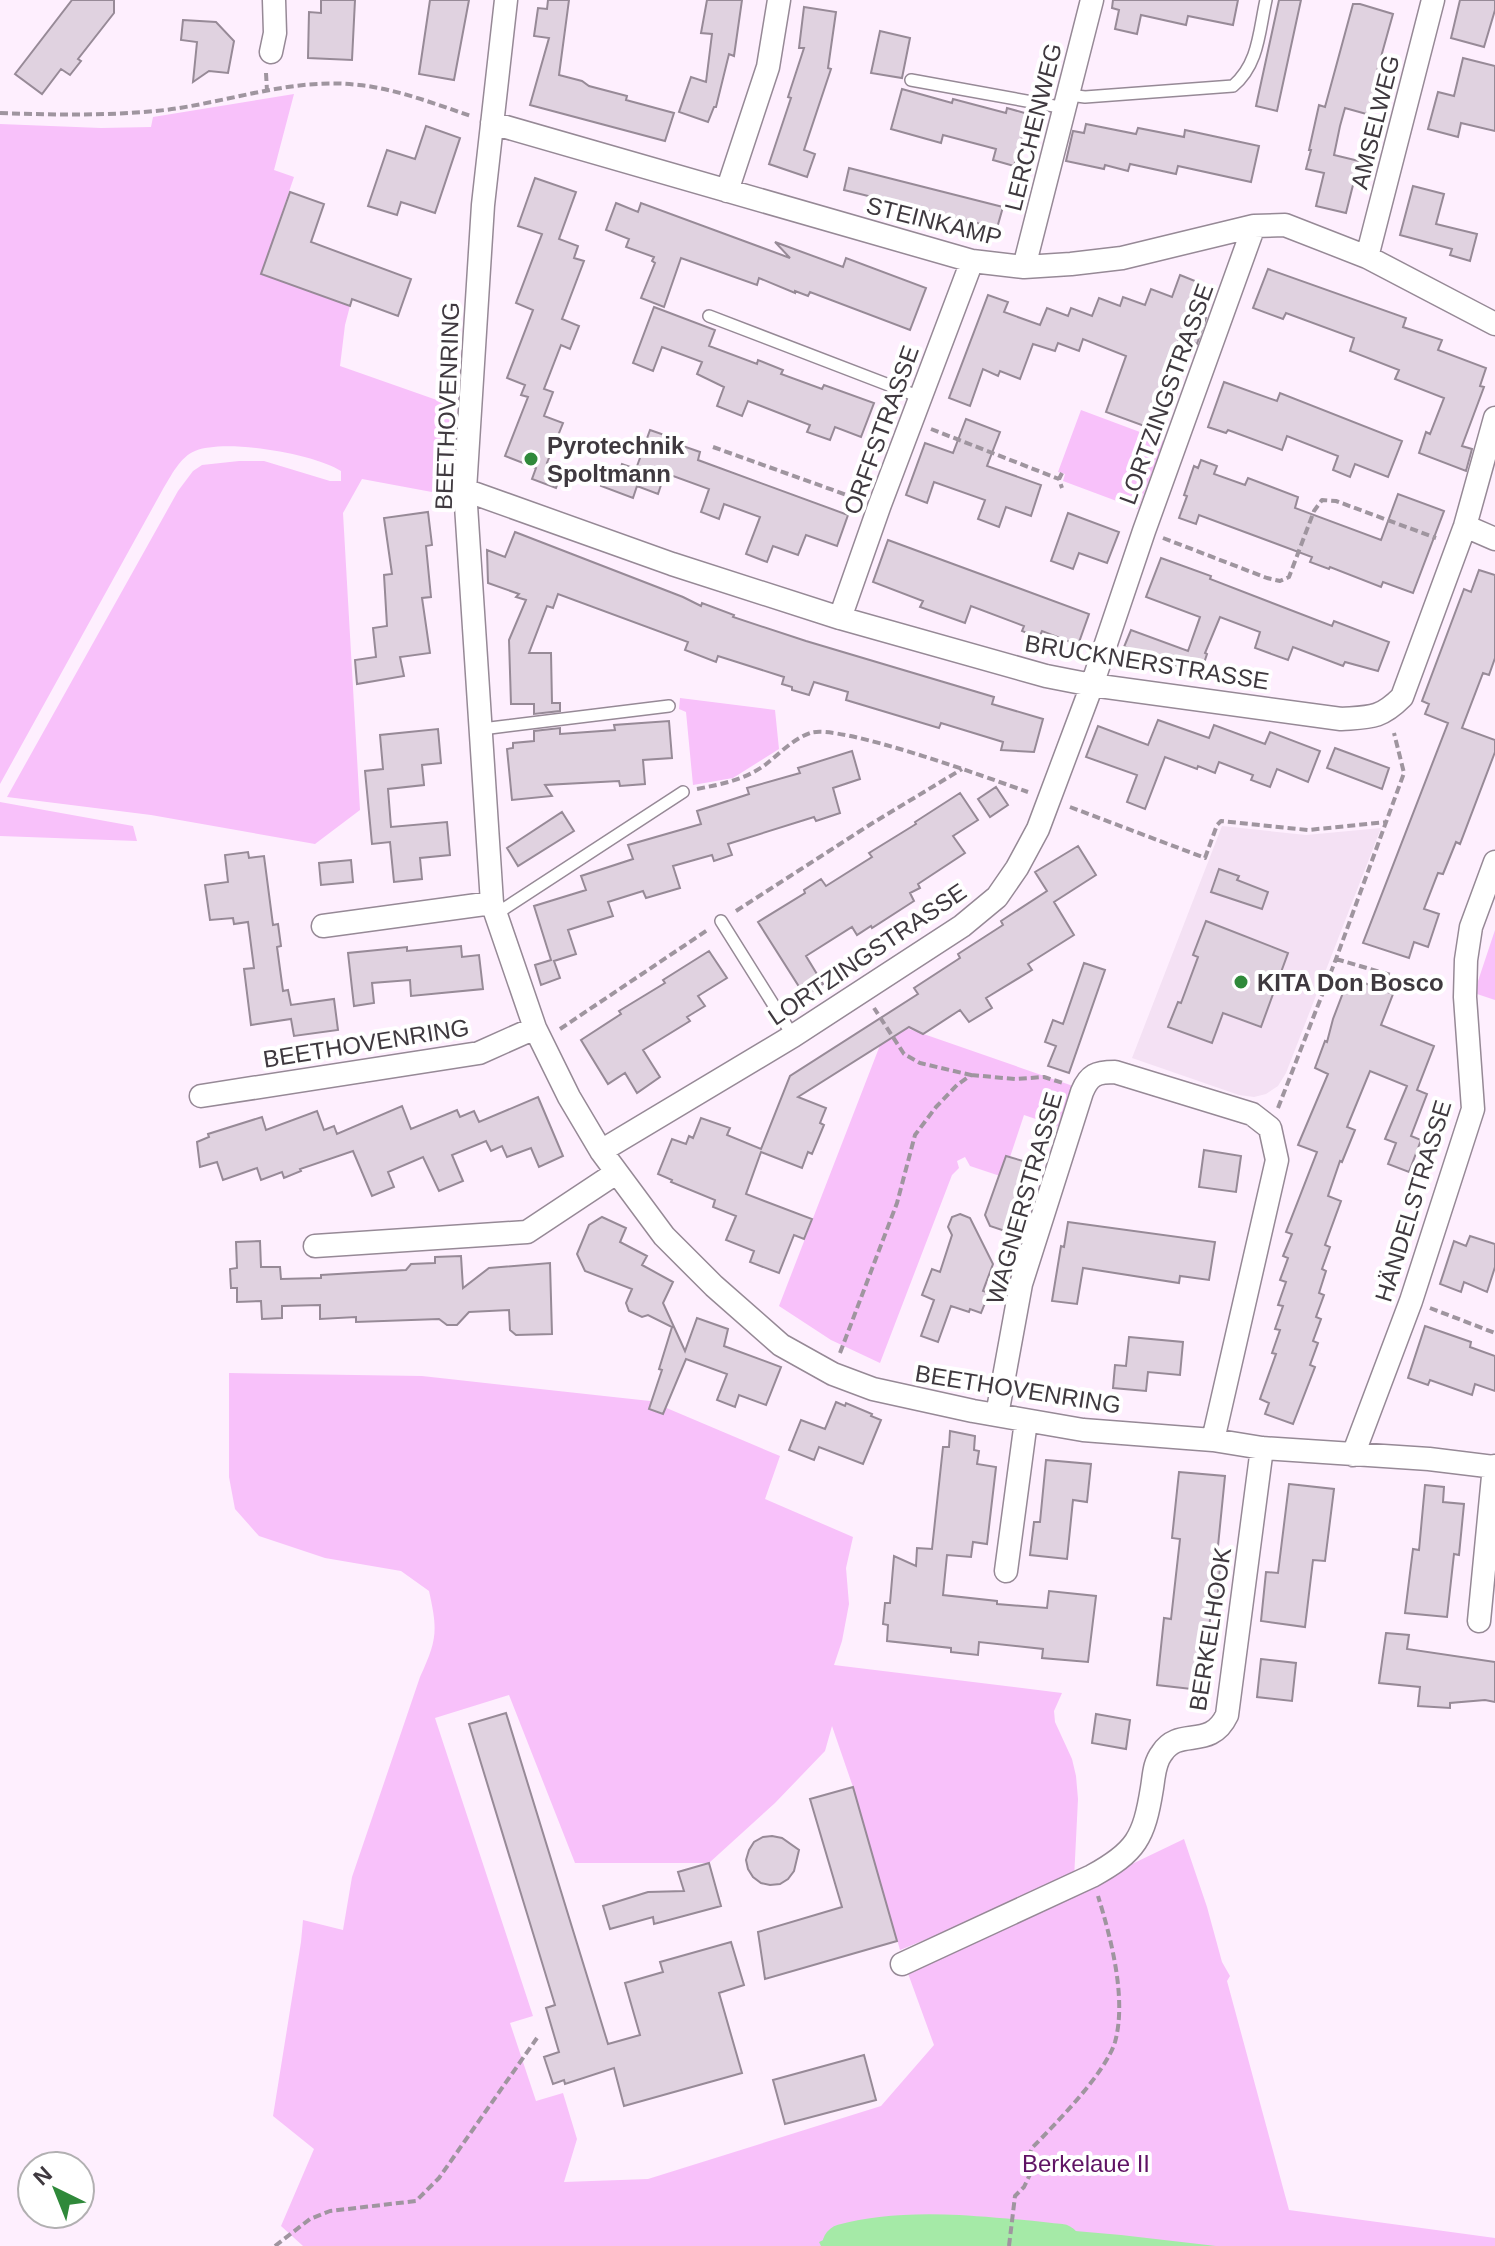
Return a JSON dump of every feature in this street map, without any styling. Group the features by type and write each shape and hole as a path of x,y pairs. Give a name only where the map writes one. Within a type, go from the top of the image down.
{"street":[{"path":"271,52 275,33 274,0"},
{"path":"727,191 768,67 779,0"},
{"name":"LERCHENWEG","path":"1024,267 1092,0"},
{"name":"AMSELWEG","path":"1367,257 1433,0"},
{"name":"BEETHOVENRING","path":"506,4 483,205 465,490 494,908 538,1035 601,1151 664,1236 714,1286 781,1345 833,1374 873,1389 937,1404 1083,1430 1494,1466"},
{"name":"STEINKAMP","path":"492,123 972,261 1024,267 1122,258 1254,226 1285,225 1367,257 1495,324"},
{"name":"LORTZINGSTRASSE","path":"601,1151 864,991 962,926 997,897 1017,868 1050,799 1254,226"},
{"name":"ORFFSTRASSE","path":"840,618 972,261"},
{"path":"1388,711 1402,697 1461,536 1495,418"},
{"name":"BRUCKNERSTRASSE","path":"465,490 672,564 840,618 1046,676 1341,719 1376,716 1388,711"},
{"path":"1461,536 1495,539"},
{"name":"HÄNDELSTRASSE","path":"1353,1455 1411,1301 1473,1109 1465,997 1466,960 1471,927 1495,862"},
{"path":"323,926 494,908"},
{"name":"BEETHOVENRING","path":"201,1096 479,1053 538,1035"},
{"name":"WAGNERSTRASSE","path":"997,1415 1021,1284 1087,1080 1100,1072 1115,1072 1252,1114 1270,1128"},
{"path":"1213,1440 1277,1160 1270,1128"},
{"path":"315,1246 527,1232 616,1173"},
{"path":"1006,1571 1026,1421"},
{"name":"BERKELHOOK","path":"902,1964 1113,1865 1137,1842 1148,1813 1155,1766 1162,1751 1173,1741 1210,1735 1221,1728 1227,1715 1262,1448"},
{"path":"1479,1621 1494,1466"}],"lane":[{"path":"911,80 1067,102 1085,97 1233,86 1246,75 1253,61 1266,0"},
{"path":"709,316 920,397"},
{"path":"482,729 669,706"},
{"path":"494,908 683,792"},
{"path":"721,921 793,1036"}],"path":[{"path":"0,113 74,116 167,109 315,84 359,85 414,97 492,123"},
{"path":"911,421 1061,476 1062,488"},
{"path":"713,447 879,507"},
{"path":"1144,531 1280,581 1289,577 1314,511 1322,500 1336,501 1461,536"},
{"path":"1270,1128 1404,773 1388,711"},
{"path":"683,792 734,782 811,733 842,734 1050,799 1205,858 1221,821 1308,830 1387,822"},
{"path":"538,1035 962,769"},
{"path":"1336,959 1465,997"},
{"path":"864,991 904,1054 920,1063 971,1075 1015,1079 1044,1077 1082,1092"},
{"path":"833,1374 897,1203 915,1135 947,1096 971,1075"},
{"path":"1411,1301 1495,1333"},
{"path":"1009,2246 1015,2196 1024,2187 1033,2168 1028,2158 1032,2148 1106,2061 1119,2021 1114,1959 1092,1876"},
{"path":"275,2246 310,2219 330,2211 416,2201 439,2178 537,2038"}],"shaded area":[{"name":"KITA Don Bosco","path":"1222,826 1306,835 1381,828 1286,1073 1278,1086 1254,1097 1239,1095 1132,1058"},
{"path":"902,2216 1003,2224 1001,2246 821,2246 819,2242 859,2225"},
{"path":"1018,2226 1121,2235 1216,2246 1016,2246"}],"green space":[{"path":"294,94 274,170 294,177 261,274 350,306 340,366 451,405 448,495 362,479 343,513 360,810 315,844 151,815 7,797 178,491 193,471 202,465 264,461 330,481 341,481 341,471 311,459 248,447 209,447 185,458 163,489 0,784 0,124 151,127 153,117"},
{"path":"1081,410 1164,441 1138,509 1063,481 1065,474 1058,472"},
{"path":"680,698 775,710 779,749 733,778 693,785 686,712 679,709"},
{"path":"0,802 133,826 137,841 0,836"},
{"path":"1495,930 1495,1000 1474,993"},
{"path":"889,1022 1076,1087 1062,1128 1024,1115 1010,1157 1006,1156 1002,1165 1003,1177 970,1166 965,1157 957,1161 959,1168 952,1175 880,1363 831,1340 779,1306"},
{"name":"Berkelaue II","path":"229,1373 422,1376 650,1401 780,1456 765,1499 853,1537 846,1568 849,1604 834,1665 1062,1693 1054,1711 1055,1722 1072,1759 1078,1799 1074,1879 900,1950 832,1726 825,1751 775,1803 709,1863 575,1863 509,1695 435,1718 533,2016 510,2023 536,2101 563,2093 577,2139 564,2182 648,2179 881,2106 934,2045 906,1968 1102,1883 1107,1876 1184,1839 1222,1962 1230,1976 1227,1981 1289,2210 1495,2238 1495,2246 303,2246 281,2226 314,2149 273,2116 303,1920 343,1930 352,1877 433,1644 434,1616 429,1591 401,1571 325,1558 259,1536 235,1509 229,1477"}],"building":[{"path":"72,0 114,0 114,13 78,59 81,61 70,75 61,69 42,94 15,74"},
{"path":"321,0 355,0 352,60 308,58 309,12 321,13"},
{"path":"430,0 469,0 454,80 419,74"},
{"path":"548,0 569,0 559,75 627,96 626,100 674,113 665,141 530,105 549,38 534,36 538,8 547,9"},
{"path":"707,0 742,0 734,56 729,54 716,107 708,122 679,112 691,77 706,82 712,34 701,33"},
{"path":"1113,0 1238,0 1233,25 1188,16 1186,25 1141,15 1137,34 1115,29 1119,10 1112,8"},
{"path":"1279,0 1301,0 1277,111 1256,106"},
{"path":"1460,0 1495,0 1484,47 1451,38"},
{"path":"1353,4 1393,14 1374,82 1378,83 1370,115 1345,108 1340,126 1334,155 1359,161 1346,213 1316,206 1324,173 1306,169 1319,105 1325,107"},
{"path":"804,7 836,12 828,68 831,69 804,150 815,154 807,177 769,164 804,48 799,48"},
{"path":"183,20 216,22 234,41 228,73 209,71 193,82 197,42 181,40"},
{"path":"880,31 910,38 902,78 871,73"},
{"path":"1463,58 1495,66 1495,131 1461,123 1458,137 1428,129 1438,92 1454,96"},
{"path":"902,89 952,103 953,99 1006,113 1007,108 1028,114 1014,166 993,160 996,149 943,135 941,143 891,129"},
{"path":"1086,124 1136,134 1138,128 1184,137 1185,130 1259,146 1251,182 1178,166 1176,174 1130,164 1128,171 1066,161 1073,131 1084,133"},
{"path":"426,126 460,138 435,213 401,202 397,215 368,206 387,150 415,159"},
{"path":"849,168 1003,207 997,228 844,190"},
{"path":"535,178 576,192 559,239 578,246 574,258 584,261 562,319 579,326 570,349 561,345 544,389 553,392 544,416 563,423 547,463 563,469 556,488 532,479 536,468 505,456 528,397 521,395 525,385 507,378 533,310 516,303 542,234 518,226"},
{"path":"1413,186 1444,194 1436,224 1477,234 1470,261 1450,255 1452,249 1400,235"},
{"path":"290,192 324,204 311,242 411,279 398,316 352,299 350,306 261,274"},
{"path":"616,203 638,212 641,203 790,258 775,242 843,267 846,258 926,288 910,330 810,292 808,296 795,293 759,278 757,285 681,258 664,307 641,298 655,263 652,261 654,257 626,247 629,239 606,230"},
{"path":"1268,269 1406,318 1403,327 1442,340 1438,350 1486,368 1480,386 1484,387 1462,446 1472,449 1466,471 1419,453 1444,398 1395,379 1399,370 1350,351 1354,338 1286,313 1283,319 1253,308"},
{"path":"1180,275 1205,285 1195,313 1206,318 1197,344 1180,337 1147,427 1106,412 1126,356 1083,339 1079,351 1058,343 1055,351 1033,344 1020,379 1000,371 998,376 983,369 970,406 949,398 988,295 1008,302 1004,312 1040,325 1047,308 1068,316 1071,308 1092,316 1099,298 1120,306 1123,297 1145,305 1151,289 1172,297"},
{"path":"654,307 715,330 709,346 757,364 758,360 783,370 781,374 822,389 824,385 874,403 861,437 835,427 830,440 807,432 810,425 748,401 742,416 717,406 724,387 697,374 702,362 662,347 653,371 633,363"},
{"path":"1224,382 1277,401 1280,393 1402,441 1388,477 1355,464 1350,477 1333,470 1338,456 1287,436 1282,450 1228,430 1226,433 1208,427"},
{"path":"966,419 1000,432 987,466 1041,485 1031,516 1006,507 999,527 978,519 985,500 934,482 927,503 906,495 925,443 953,453"},
{"path":"650,430 700,452 698,460 848,515 837,546 806,535 798,555 773,546 767,562 746,554 760,517 724,504 719,519 701,512 709,489 665,473 658,494 637,486 633,498 601,486 608,466 620,471 622,464 636,469"},
{"path":"1201,460 1217,466 1214,474 1245,485 1248,478 1298,497 1295,508 1381,540 1398,494 1444,511 1413,593 1383,582 1381,587 1329,569 1310,562 1312,557 1199,515 1196,524 1179,518 1194,466 1198,468"},
{"path":"428,512 432,545 426,546 431,597 422,598 430,653 400,657 404,676 357,684 355,660 376,657 373,628 387,626 384,575 392,574 384,518"},
{"path":"1068,513 1119,532 1107,563 1079,553 1073,569 1051,561"},
{"path":"515,532 701,606 702,603 733,617 806,641 994,697 992,704 1043,719 1034,752 1001,750 1003,742 941,723 939,728 846,700 848,692 814,682 809,695 792,690 792,687 782,684 784,677 718,656 716,662 685,650 688,642 558,594 553,608 547,606 529,653 551,653 552,703 560,703 560,711 534,714 534,704 511,704 509,640 526,600 516,597 519,594 488,583 487,550 505,557"},
{"path":"888,540 1089,614 1078,645 1042,631 1039,638 1022,631 1024,626 971,606 965,623 920,607 923,601 873,582"},
{"path":"1161,558 1332,626 1334,621 1389,642 1378,671 1345,662 1343,666 1293,647 1288,660 1255,648 1260,632 1220,617 1205,653 1200,675 1124,647 1131,630 1188,651 1200,617 1146,597"},
{"path":"1479,570 1495,575 1495,658 1489,675 1483,673 1462,728 1495,740 1495,752 1460,844 1456,842 1443,874 1438,873 1424,909 1439,914 1428,947 1414,942 1409,958 1363,943 1448,723 1425,714 1429,704 1422,701 1464,589 1471,592"},
{"path":"1158,720 1209,738 1214,725 1265,744 1270,732 1320,751 1308,782 1277,769 1270,787 1251,780 1253,775 1219,762 1215,773 1165,757 1145,809 1127,802 1137,775 1086,757 1098,726 1148,745"},
{"path":"669,721 672,758 643,760 645,784 620,786 619,781 545,785 552,796 512,800 507,749 513,748 513,743 534,741 534,731 560,728 560,734 615,730 614,725"},
{"path":"438,729 441,763 422,765 424,785 388,789 391,827 447,822 450,855 420,858 422,879 394,882 390,842 372,844 365,771 383,769 380,735"},
{"path":"1335,748 1389,768 1382,789 1327,768"},
{"path":"852,751 860,779 833,788 840,813 816,821 814,817 728,844 732,855 714,861 712,855 673,866 680,888 646,898 643,891 608,902 613,916 568,930 576,954 554,961 560,978 541,985 535,965 551,960 534,906 586,890 581,876 633,859 628,845 701,824 697,811 749,794 747,788 800,773 798,768"},
{"path":"996,787 1008,805 990,817 978,799"},
{"path":"960,793 978,820 953,836 965,853 918,884 920,888 910,893 914,901 872,928 857,935 852,927 806,956 823,984 805,996 758,922 805,893 804,890 821,879 826,886 872,857 869,853"},
{"path":"562,812 574,831 518,866 507,848"},
{"path":"1078,846 1096,875 1054,902 1074,935 1028,964 1032,970 986,998 992,1008 969,1022 960,1010 923,1034 909,1027 798,1097 826,1108 820,1123 824,1125 812,1154 808,1152 802,1168 761,1152 746,1194 812,1219 804,1239 794,1235 779,1273 750,1262 754,1251 726,1240 736,1216 713,1207 715,1200 658,1174 672,1139 686,1144 689,1136 693,1138 701,1118 730,1128 727,1135 761,1149 790,1076 918,994 914,988 1003,925 1001,921 1047,891 1035,872"},
{"path":"248,852 249,858 264,856 273,925 278,924 281,946 277,947 283,991 288,990 291,1005 334,999 338,1030 294,1036 291,1019 251,1025 244,969 254,968 248,922 234,924 233,918 210,920 205,885 228,882 225,855"},
{"path":"351,860 353,882 321,885 319,863"},
{"path":"1219,869 1268,892 1262,909 1211,892"},
{"path":"1206,921 1288,953 1261,1027 1223,1013 1212,1043 1168,1027 1178,1002 1181,1003 1198,957 1193,955"},
{"path":"461,946 462,957 479,955 483,989 411,996 410,980 372,983 374,1003 354,1006 348,953"},
{"path":"709,951 727,978 698,996 705,1006 687,1017 690,1021 643,1050 660,1077 637,1093 625,1073 608,1084 581,1040 621,1014 619,1011 665,983 663,980"},
{"path":"1084,963 1105,970 1069,1073 1048,1066 1056,1046 1045,1042 1053,1020 1063,1024"},
{"path":"1349,977 1393,994 1381,1025 1434,1046 1417,1090 1427,1094 1411,1136 1421,1140 1409,1172 1388,1164 1396,1143 1385,1139 1407,1086 1370,1071 1347,1127 1355,1130 1328,1196 1341,1201 1325,1245 1330,1247 1322,1269 1326,1271 1319,1293 1324,1295 1316,1317 1321,1319 1313,1341 1318,1343 1310,1365 1315,1367 1293,1424 1265,1414 1269,1403 1260,1399 1276,1354 1272,1353 1280,1330 1275,1329 1283,1306 1278,1305 1286,1282 1280,1280 1288,1258 1283,1256 1292,1234 1286,1232 1317,1152 1298,1145 1328,1074 1315,1068"},
{"path":"538,1097 563,1156 539,1167 531,1148 507,1157 502,1146 491,1151 486,1141 452,1155 463,1181 439,1191 423,1157 388,1172 394,1187 372,1196 353,1151 300,1169 284,1178 282,1172 261,1180 257,1168 223,1180 217,1162 200,1167 197,1142 209,1137 208,1134 262,1117 266,1130 317,1111 324,1130 334,1126 337,1134 402,1106 411,1129 457,1110 460,1117 474,1111 479,1122"},
{"path":"1204,1150 1241,1156 1236,1192 1199,1187"},
{"path":"1006,1156 1030,1163 1018,1211 1021,1216 1015,1220 1011,1233 990,1226 985,1215"},
{"path":"960,1214 970,1218 993,1264 983,1291 989,1293 981,1313 951,1306 938,1342 921,1336 934,1300 922,1295 932,1269 940,1272 952,1235 948,1227 952,1217"},
{"path":"602,1217 626,1228 620,1242 647,1256 642,1265 673,1282 663,1303 685,1351 697,1318 728,1329 724,1346 781,1367 766,1405 739,1395 735,1407 717,1400 727,1374 686,1359 663,1414 649,1409 672,1327 648,1315 642,1317 629,1311 626,1303 632,1289 585,1271 577,1254 589,1225"},
{"path":"1068,1222 1215,1242 1209,1280 1180,1276 1179,1283 1083,1268 1077,1304 1052,1301"},
{"path":"1470,1236 1495,1244 1495,1267 1487,1292 1464,1282 1461,1292 1440,1284 1454,1241 1466,1246"},
{"path":"260,1241 261,1267 280,1267 281,1279 406,1270 411,1264 435,1263 435,1257 461,1256 463,1288 489,1268 550,1263 552,1334 516,1335 510,1330 509,1310 469,1312 457,1325 447,1325 439,1319 356,1322 356,1317 320,1319 320,1305 282,1306 282,1318 262,1319 261,1301 237,1302 237,1288 231,1288 230,1269 237,1268 236,1242"},
{"path":"1425,1326 1471,1342 1470,1347 1495,1356 1495,1391 1475,1384 1472,1395 1430,1380 1428,1385 1408,1378"},
{"path":"1129,1337 1183,1342 1180,1375 1148,1372 1146,1391 1113,1388 1115,1365 1126,1366"},
{"path":"836,1402 845,1406 846,1403 881,1420 863,1464 819,1447 814,1460 789,1450 801,1420 825,1429"},
{"path":"950,1431 975,1436 974,1450 979,1451 977,1464 996,1467 987,1544 973,1542 971,1557 947,1555 943,1595 1047,1608 1049,1591 1096,1596 1088,1662 1042,1658 1043,1649 979,1642 978,1655 951,1652 951,1648 887,1641 888,1625 883,1624 885,1603 890,1603 894,1556 916,1566 917,1548 932,1549 943,1447 949,1447"},
{"path":"1046,1460 1091,1464 1087,1502 1073,1500 1067,1559 1030,1555 1034,1522 1040,1522"},
{"path":"1179,1472 1225,1476 1216,1566 1220,1566 1217,1602 1212,1602 1200,1690 1157,1685 1164,1618 1171,1619 1180,1539 1172,1538"},
{"path":"1289,1484 1334,1489 1325,1561 1313,1560 1305,1627 1261,1621 1266,1572 1278,1573"},
{"path":"1425,1485 1444,1487 1443,1502 1464,1504 1459,1555 1454,1554 1447,1617 1405,1613 1413,1549 1419,1550"},
{"path":"1386,1633 1409,1635 1407,1649 1495,1662 1495,1702 1450,1703 1450,1708 1418,1706 1420,1687 1379,1683"},
{"path":"1261,1659 1296,1663 1292,1701 1257,1697"},
{"path":"506,1713 608,2044 640,2035 625,1983 663,1972 660,1962 731,1942 744,1985 719,1993 742,2073 624,2106 614,2068 565,2084 564,2080 553,2084 544,2057 559,2052 546,2008 555,2005 469,1724"},
{"path":"1096,1714 1130,1720 1126,1749 1092,1743"},
{"path":"853,1787 897,1941 765,1979 758,1932 842,1907 810,1799"},
{"path":"772,1836 782,1838 799,1850 794,1871 788,1879 770,1885 753,1877 746,1860 754,1842"},
{"path":"709,1863 721,1906 654,1924 653,1917 610,1929 603,1906 648,1892 684,1891 678,1872"},
{"path":"864,2055 876,2100 785,2124 773,2080"}],"waterway":[{"path":"844,2246 895,2237 923,2236 1060,2246"}],"place":[{"name":"Pyrotechnik Spoltmann","path":"531,459"},
{"name":"KITA Don Bosco","path":"1241,982"}]}
